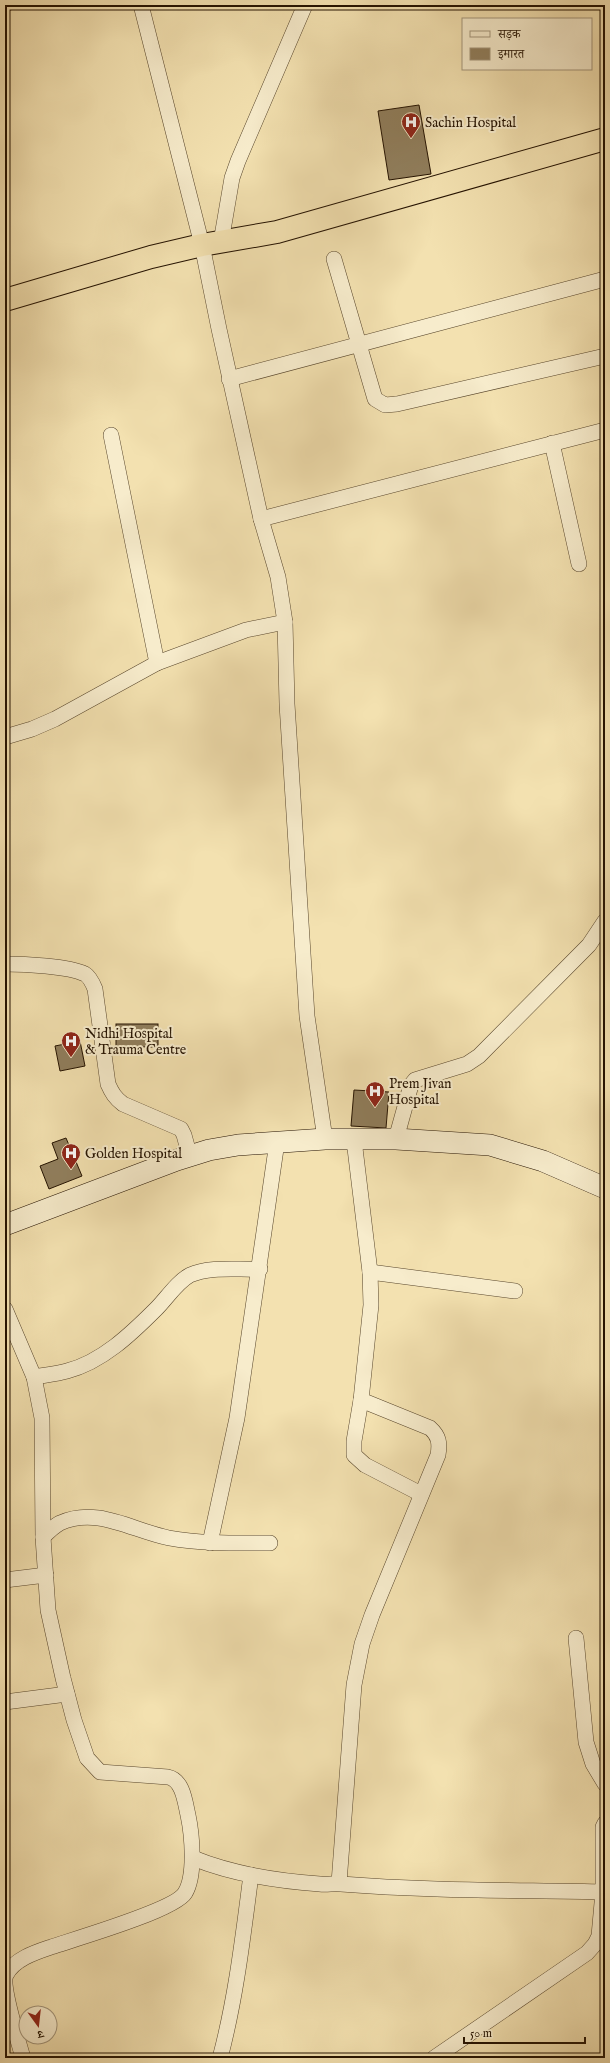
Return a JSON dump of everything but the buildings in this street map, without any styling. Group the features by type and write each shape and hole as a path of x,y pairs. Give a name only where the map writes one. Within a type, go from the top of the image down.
{"highway":[{"path":"5,300 151,257 277,232 605,139"}],"main road":[{"path":"5,1225 190,1157 238,1145 325,1139 396,1139 490,1145 543,1161 605,1188"}],"street":[{"path":"140,5 212,244 230,379 261,519 278,577 285,622 287,704 292,758 307,1016 325,1139"},
{"path":"212,244 238,161 305,5"},
{"path":"334,259 376,399 385,405 397,404 605,356"},
{"path":"230,379 359,346 605,279"},
{"path":"261,519 605,430"},
{"path":"111,435 157,663"},
{"path":"552,443 579,564"},
{"path":"5,736 32,729 55,719 157,663 246,630 285,622"},
{"path":"396,1139 411,1085 415,1080 467,1064 479,1056 589,945 605,921"},
{"path":"5,964 30,964 75,971 86,974 91,979 96,989 108,1084 115,1098 123,1104 181,1129 190,1157"},
{"path":"354,1140 370,1272 370,1305 361,1400 354,1441 354,1455 365,1465 421,1494"},
{"path":"210,1543 237,1418 260,1269 277,1142"},
{"path":"34,1377 68,1371 88,1363 119,1343 134,1331 180,1283 189,1276 200,1271 260,1269"},
{"path":"370,1272 515,1291"},
{"path":"5,1308 34,1377 42,1418 43,1537 48,1610 67,1694 87,1758 100,1772 173,1778 179,1784 188,1817 192,1858 189,1884 186,1892 179,1900 131,1921 38,1951 13,1966 5,1976 6,1995 23,2058"},
{"path":"338,1883 354,1685 362,1644 372,1615 438,1455 439,1445 436,1434 430,1428 361,1400"},
{"path":"43,1537 59,1524 78,1518 95,1517 121,1523 168,1538 210,1543 270,1543"},
{"path":"5,1580 46,1575"},
{"path":"576,1638 586,1742 593,1764 605,1784"},
{"path":"5,1702 67,1694"},
{"path":"434,2058 587,1953 595,1944 599,1936 604,1892 603,1828 605,1822"},
{"path":"192,1858 212,1866 251,1875 321,1884 338,1883 425,1889 604,1892"},
{"path":"220,2058 227,2034 238,1972 251,1875"}],"lane":[{"path":"5,8 15,5"}],"place":[{"name":"Sachin Hospital","path":"411,139"},
{"name":"Nidhi Hospital & Trauma Centre","path":"71,1058"},
{"name":"Prem Jivan Hospital","path":"375,1108"},
{"name":"Golden Hospital","path":"71,1170"}]}
